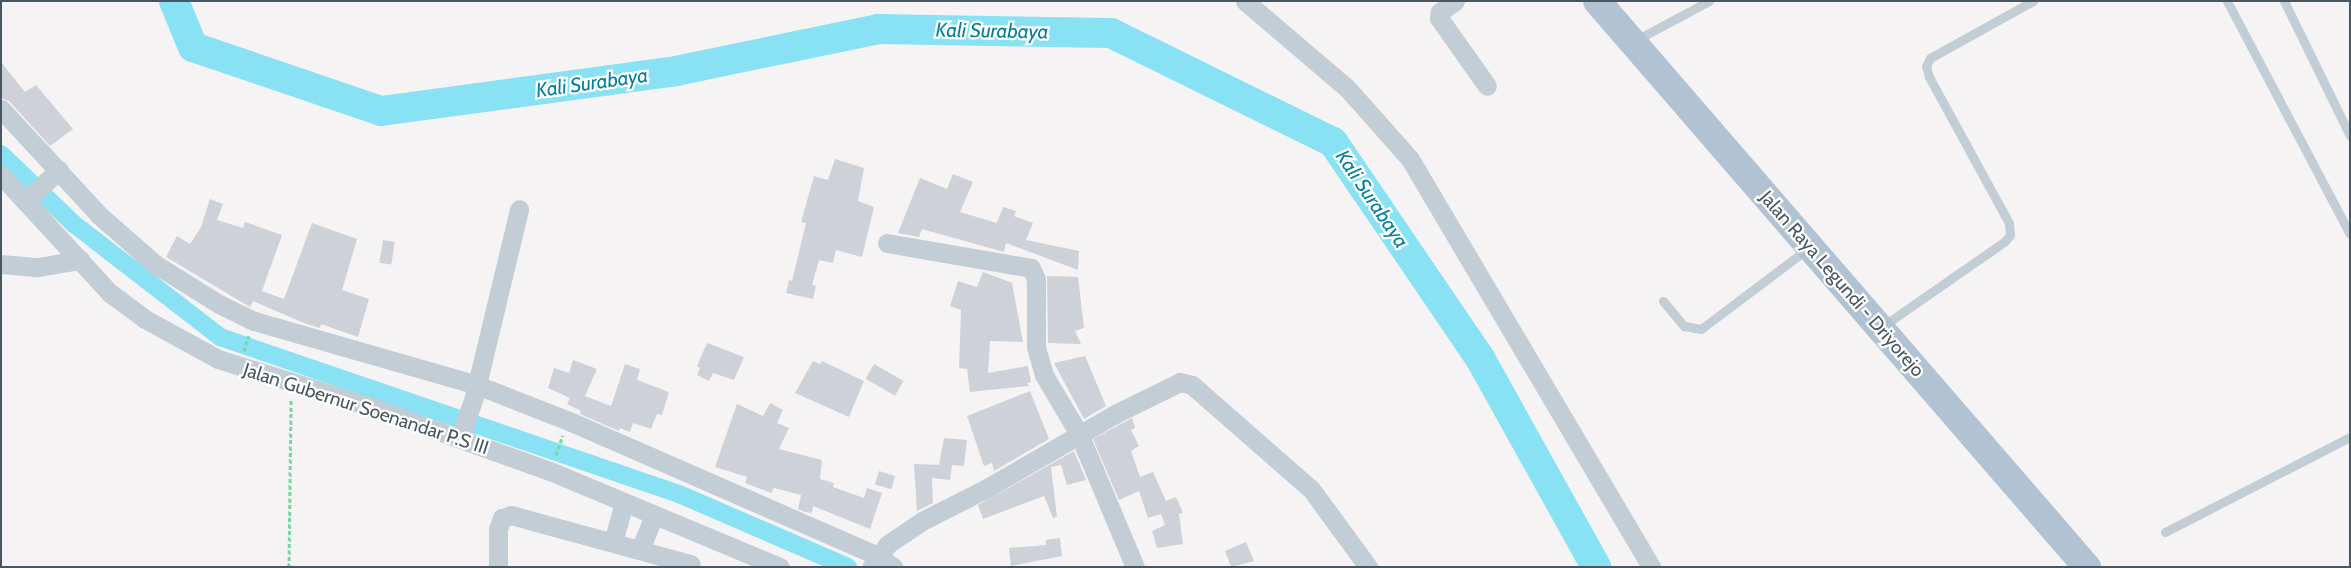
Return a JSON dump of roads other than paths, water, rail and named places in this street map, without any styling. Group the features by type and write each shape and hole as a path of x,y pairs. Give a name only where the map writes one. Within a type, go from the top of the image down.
{"main road":[{"name":"Jalan Raya Legundi - Driyorejo","path":"1597,1 1640,38 1810,247 1888,322 2087,567"}],"street":[{"path":"1245,1 1347,88 1392,134 1410,160 1651,567"},
{"path":"1455,1 1440,12 1439,18 1487,86"},
{"path":"1,109 56,173 99,215 155,264 218,304 254,321 569,421 879,563 922,521 987,488 1079,434 1180,382 1192,385 1311,489 1368,567"},
{"path":"28,198 56,173"},
{"name":"Jalan Gubernur Soenandar P.S III","path":"1,175 28,198 110,293 145,319 218,359 291,383 462,432 654,516 780,567"},
{"path":"462,432 476,391 519,209"},
{"path":"887,244 1031,268 1036,279 1036,346 1039,361 1079,434 1135,567"},
{"path":"1,264 38,267 80,260"},
{"path":"613,542 624,503"},
{"path":"498,567 498,529 502,518 511,515 694,566"},
{"path":"640,550 654,516"}],"lane":[{"path":"1640,38 1709,1"},
{"path":"1888,322 2004,242 2011,228 1929,77 1927,61 2034,1"},
{"path":"2227,1 2350,234"},
{"path":"2284,1 2350,136"},
{"path":"1663,301 1684,326 1701,329 1810,247"},
{"path":"2165,532 2350,438"}],"waterway":[{"name":"Kali Surabaya","path":"174,1 193,47 381,111 676,71 878,29 1111,33 1333,142 1481,360 1596,567"},
{"path":"1,154 74,224 220,337 679,494 848,567"}]}
